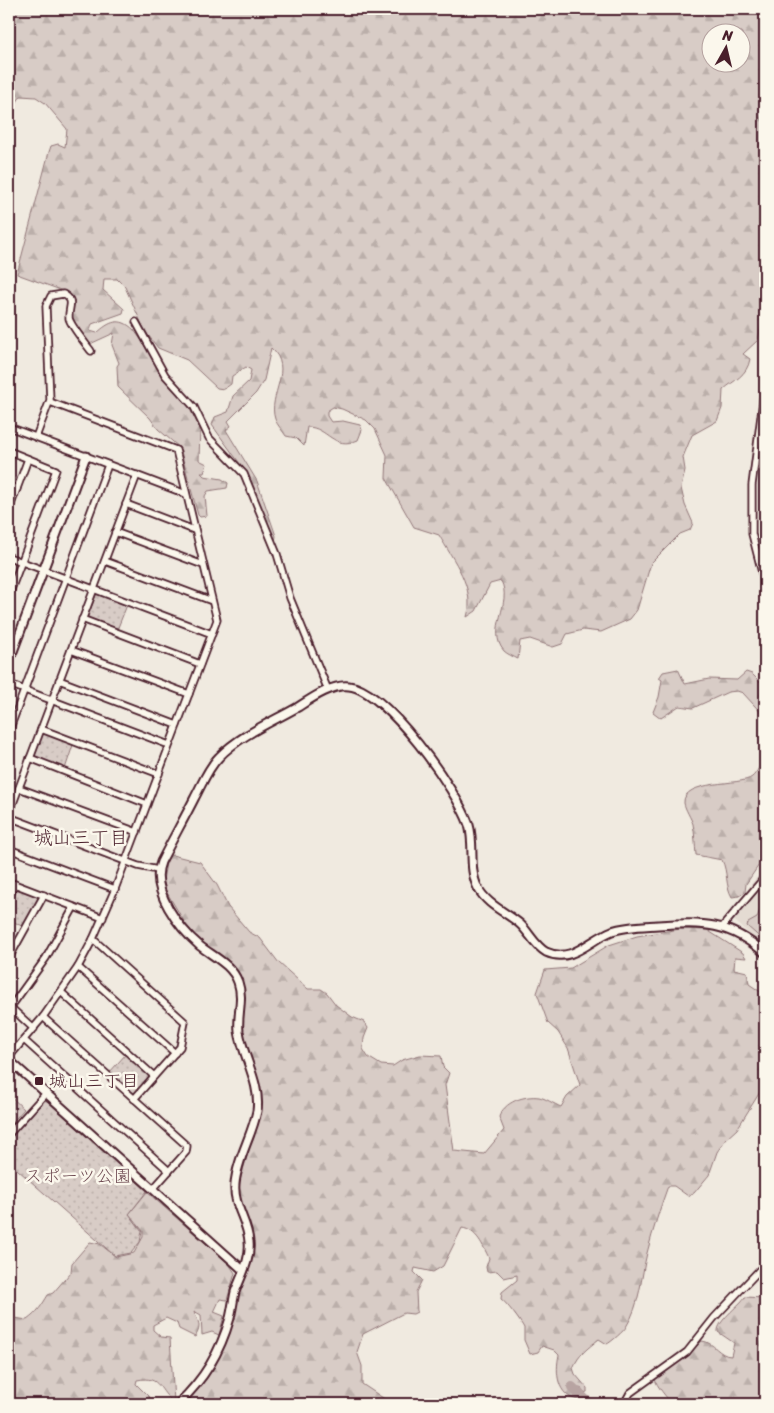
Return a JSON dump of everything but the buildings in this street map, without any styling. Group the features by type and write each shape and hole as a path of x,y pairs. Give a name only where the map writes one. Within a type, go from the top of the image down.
{"street":[{"path":"36,437 50,402 46,306 51,296 63,294 69,298 72,303 70,321 91,351"},
{"path":"136,322 165,374 194,407 209,438 244,474 277,554 290,598 328,690"},
{"path":"765,385 752,485 752,534 765,585"},
{"path":"50,402 176,450 216,620 148,804 103,918 78,967 43,1017 9,1058 243,1270"},
{"path":"9,427 186,494"},
{"path":"9,451 56,470 9,596"},
{"path":"9,662 86,456"},
{"path":"9,510 28,459"},
{"path":"9,731 108,465"},
{"path":"137,476 9,816 126,861 158,870"},
{"path":"9,486 17,489"},
{"path":"126,504 194,530"},
{"path":"115,532 203,566"},
{"path":"9,557 212,634"},
{"path":"105,560 212,601"},
{"path":"82,619 200,664"},
{"path":"71,650 189,694"},
{"path":"59,680 177,725"},
{"path":"9,684 169,745"},
{"path":"178,1404 210,1367 219,1350 248,1257 249,1241 237,1206 235,1182 256,1115 257,1099 239,1031 241,1005 236,977 226,965 186,932 163,896 157,876 158,870 206,774 219,757 236,743 328,690 348,685 364,689 378,699 408,731 464,813 472,840 474,872 479,890 490,902 521,924 543,950 555,955 567,956 602,935 624,928 686,923 723,926 752,942 765,953"},
{"path":"41,729 158,774"},
{"path":"30,758 148,804"},
{"path":"19,788 137,832"},
{"path":"9,850 115,889"},
{"path":"723,926 765,877"},
{"path":"9,896 12,883 103,918"},
{"path":"9,958 44,895"},
{"path":"34,1028 10,1007 46,958 74,906"},
{"path":"93,939 185,1022 180,1047 134,1099"},
{"path":"78,967 175,1053"},
{"path":"61,992 154,1076"},
{"path":"43,1017 187,1146 188,1149 153,1189"},
{"path":"24,1040 169,1171"},
{"path":"9,1134 46,1093"},
{"path":"624,1404 630,1393 687,1352 714,1318 765,1264"}],"shaded area":[{"path":"765,866 765,948 736,922 727,917"}],"green space":[{"path":"9,9 765,9 765,307 758,340 743,354 750,359 746,370 723,390 722,408 717,421 692,435 683,457 685,470 681,488 685,505 693,523 690,530 680,534 651,563 637,610 630,619 601,632 583,630 567,634 562,644 553,647 530,639 520,641 518,659 505,652 499,643 498,634 504,598 504,589 501,581 490,584 476,611 467,617 468,595 462,574 439,535 414,527 386,478 387,455 375,429 366,420 342,409 333,407 327,411 327,416 331,422 343,421 360,425 362,430 358,440 349,443 336,441 314,428 307,427 304,446 296,438 286,436 275,419 274,401 281,373 281,365 278,356 271,348 264,380 256,393 228,421 231,426 226,430 257,481 276,536 275,542 273,542 246,472 212,425 215,417 228,412 233,396 249,381 251,370 246,367 232,376 231,384 224,389 217,388 187,360 158,348 145,331 125,287 117,279 104,279 103,290 124,309 123,313 92,324 90,331 97,333 115,322 124,323 134,330 187,403 200,429 199,460 207,464 204,473 201,473 204,476 222,479 228,483 227,488 208,491 205,496 207,516 200,517 180,448 158,429 150,418 118,387 117,366 119,363 112,345 114,333 90,344 71,317 73,303 66,292 17,274 51,146 58,144 65,147 67,129 45,103 36,97 21,96 9,113 9,82 14,38 9,36"},
{"path":"97,593 127,605 117,630 87,618"},
{"path":"678,669 685,684 709,679 737,680 746,672 752,674 765,687 765,717 743,693 737,691 728,692 693,708 679,706 661,718 653,712 659,697 662,680 659,678 663,672"},
{"path":"42,733 73,745 65,769 34,757"},
{"path":"765,758 765,856 746,884 745,892 739,896 732,897 728,888 722,860 696,855 693,824 684,803 686,795 692,790 714,784 746,780 752,777"},
{"path":"172,855 200,862 217,885 228,907 249,932 260,938 279,963 308,989 321,989 327,993 336,1005 352,1017 364,1022 368,1028 364,1038 363,1049 368,1057 381,1065 393,1066 402,1060 420,1055 441,1056 443,1067 449,1073 445,1085 454,1151 484,1154 504,1130 499,1117 505,1107 521,1098 539,1097 561,1107 567,1097 580,1085 568,1048 558,1032 548,1023 537,993 545,970 571,968 609,945 637,936 680,929 707,930 743,953 746,958 735,957 734,969 747,972 749,984 765,995 765,1084 737,1129 726,1139 717,1152 709,1175 694,1193 688,1196 674,1186 668,1186 647,1253 637,1300 631,1318 623,1331 609,1343 607,1344 599,1339 578,1359 573,1368 575,1374 587,1388 587,1392 583,1393 581,1388 578,1390 572,1387 576,1394 574,1396 579,1397 578,1400 566,1394 559,1382 557,1369 559,1355 554,1350 542,1346 538,1352 530,1354 524,1340 524,1328 501,1299 502,1292 517,1280 517,1275 504,1278 497,1271 487,1272 486,1267 489,1258 482,1244 476,1235 462,1228 443,1266 433,1272 415,1268 414,1272 422,1280 416,1292 417,1312 413,1314 404,1313 363,1334 357,1352 362,1366 362,1384 392,1404 183,1404 214,1368 222,1351 239,1293 251,1264 252,1236 242,1209 239,1184 258,1118 256,1078 243,1033 244,1004 240,978 229,962 196,938 166,891 163,880 167,858"},
{"path":"16,888 40,897 25,928 9,919 9,902"},
{"path":"761,907 765,908 765,942 747,926 748,923 757,918"},
{"path":"126,1054 150,1075 134,1094 109,1073"},
{"path":"9,1095 24,1109 9,1126"},
{"name":"スポーツ公園","path":"43,1100 47,1101 147,1191 129,1214 142,1231 140,1242 131,1253 115,1256 9,1162 9,1138"},
{"path":"147,1192 229,1264 235,1273 227,1300 220,1299 214,1312 224,1316 219,1335 212,1332 202,1335 201,1315 194,1311 199,1326 195,1337 179,1329 177,1323 166,1318 153,1325 153,1330 161,1337 170,1338 174,1402 159,1385 145,1379 137,1380 136,1384 156,1404 9,1404 9,1317 27,1320 34,1314 48,1295 53,1293 71,1272 72,1263 90,1242 100,1244 116,1257 134,1253 143,1237 143,1231 129,1214"},
{"path":"745,1297 765,1298 765,1404 672,1404 659,1388 655,1379 688,1355 702,1341 710,1344 723,1354 731,1356 734,1343 718,1332 724,1319"}],"waterway":[{"path":"572,1387 590,1404"}],"place":[{"name":"城山三丁目","path":"39,1081"}],"district":[{"name":"城山三丁目","path":"81,837"}]}
